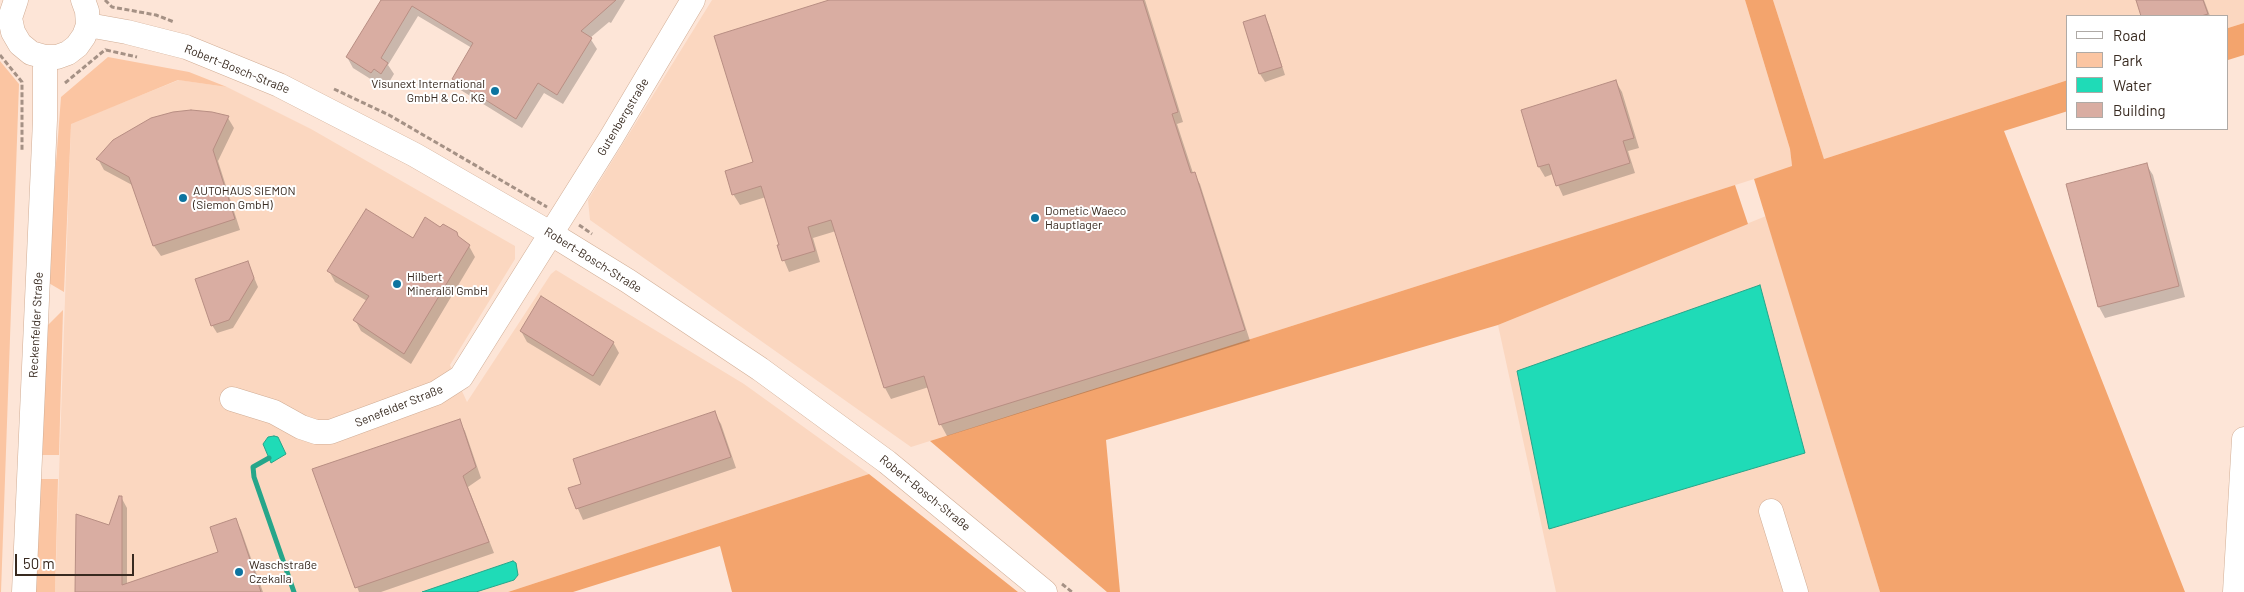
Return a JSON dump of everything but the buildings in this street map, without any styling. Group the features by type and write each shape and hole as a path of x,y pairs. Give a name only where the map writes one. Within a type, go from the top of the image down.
{"street":[{"path":"9,12 13,32 20,44 31,53 45,58 57,57 68,53 78,46 84,36 88,25 87,11 83,0"},
{"name":"Gutenbergstraße","path":"550,233 611,138 693,0"},
{"name":"Robert-Bosch-Straße","path":"88,25 145,36 186,47 279,86 415,155 550,233 628,281 767,374 887,462 1045,592"},
{"name":"Reckenfelder Straße","path":"24,592 45,120 45,58"},
{"name":"Senefelder Straße","path":"232,399 274,412 301,427 316,432 330,432 436,393 461,376 472,362 550,233"},
{"path":"2235,592 2244,439"},
{"path":"1771,511 1796,592"}],"path":[{"path":"104,0 112,8"},
{"path":"65,83 106,50 142,58"},
{"path":"0,56 22,82"}],"shaded area":[{"path":"712,0 1745,0 1790,149 1792,167 911,447 590,220 588,200"},
{"path":"1745,0 1773,0 1824,159 2066,81 2066,112 2004,131 2185,592 1880,592 1754,179 1792,166 1790,149"},
{"path":"1773,0 2244,0 2244,23 2229,28 2229,15 2066,15 2066,81 1824,159"},
{"path":"2244,23 2244,55 2229,60 2229,28"},
{"path":"179,80 227,87 311,129 515,246 515,259 450,365 467,402 551,274 556,270 744,384 869,474 508,592 55,592 71,123"},
{"path":"1735,185 1748,224 1498,325 1106,440 1120,592 1107,592 930,441"},
{"path":"1766,216 1880,592 1556,592 1498,325"},
{"path":"869,474 1018,592 732,592 720,546 573,592 508,592"}],"green space":[{"path":"108,57 189,72 227,87 178,80 71,124 64,292 47,282 61,97"},
{"path":"0,61 19,84 1,592 0,592"},
{"path":"63,310 59,455 38,455 45,328"},
{"path":"38,479 58,479 55,592 35,592"}],"water":[{"path":"1760,285 1805,453 1549,529 1517,371"},
{"path":"268,437 278,437 286,454 271,463 263,444"},
{"path":"513,561 516,563 518,575 514,580 476,592 422,592"}],"waterway":[{"path":"269,458 253,467 254,477 294,592"}],"place":[{"name":"Visunext International GmbH & Co. KG","path":"495,91"},
{"name":"AUTOHAUS SIEMON (Siemon GmbH)","path":"183,198"},
{"name":"Dometic Waeco Hauptlager","path":"1035,218"},
{"name":"Hilbert Mineralöl GmbH","path":"397,284"},
{"name":"Waschstraße Czekalla","path":"239,572"}]}
